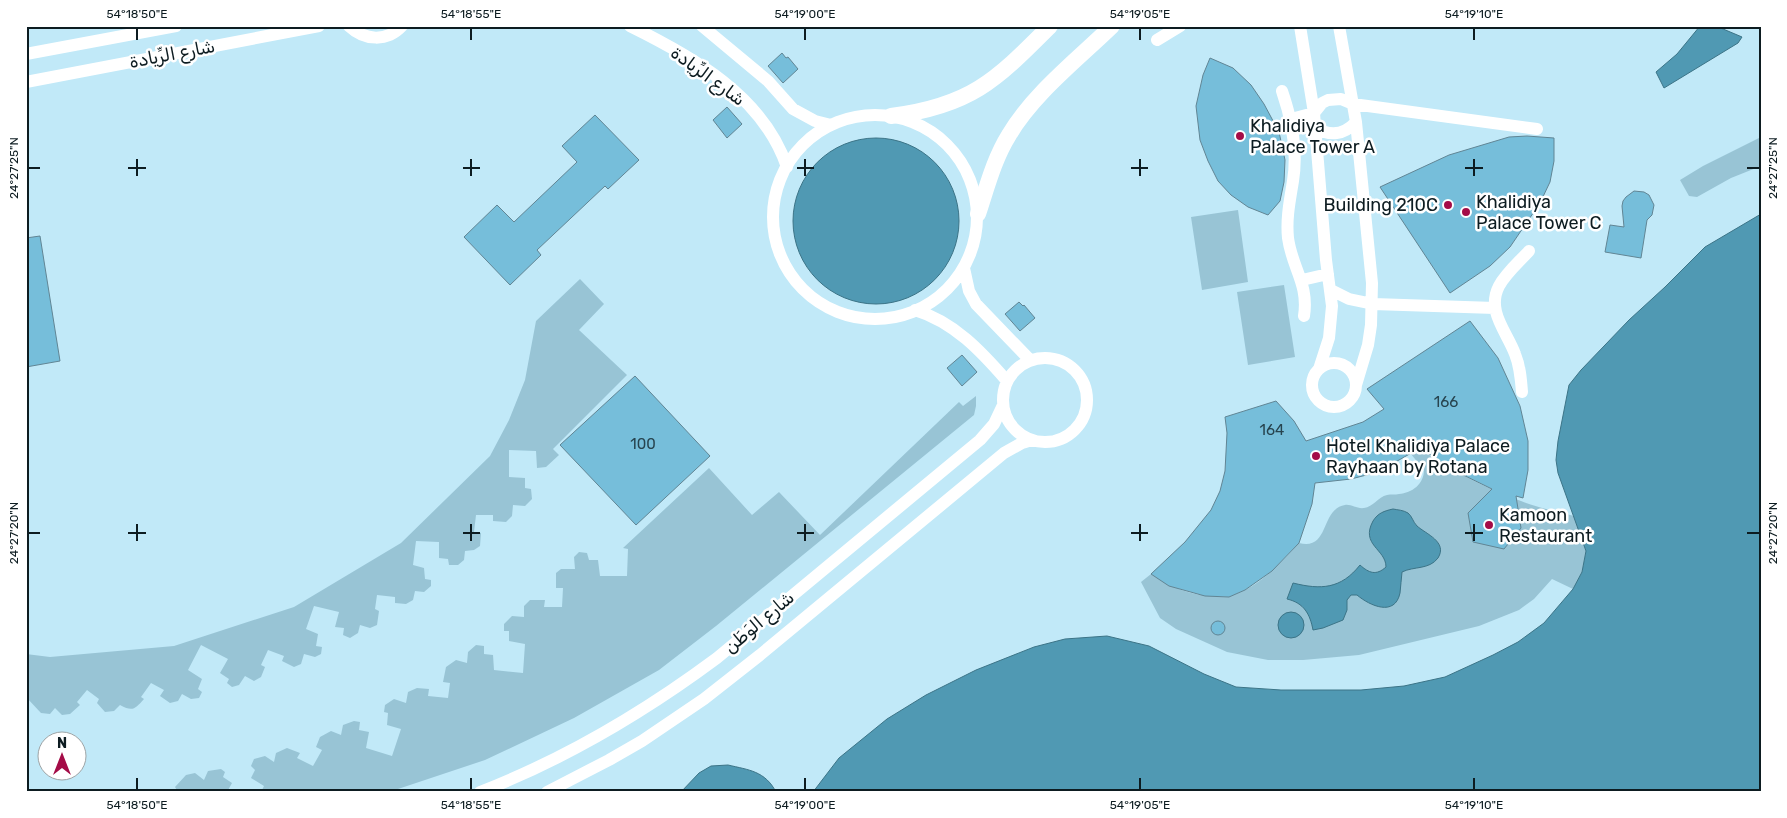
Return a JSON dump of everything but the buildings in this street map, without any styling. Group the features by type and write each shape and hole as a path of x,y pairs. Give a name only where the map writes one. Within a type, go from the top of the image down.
{"street":[{"name":"شارع الرِّيادة","path":"26,54 176,26"},
{"name":"شارع الرِّيادة","path":"26,82 319,26"},
{"path":"349,26 362,36 372,38 390,35 402,26"},
{"name":"شارع الرِّيادة","path":"630,26 643,30 701,67 746,101 772,132 786,167"},
{"name":"شارع الرِّيادة","path":"702,26 768,81 793,109 815,121 831,125"},
{"path":"1050,26 1012,64 972,94 939,108 892,116 850,118 831,125 806,142 786,167 774,201 774,229 781,256 790,272 802,287 817,300 835,310 854,316 875,318 895,316 915,310 934,300 964,268 972,251 978,214 1000,150 1020,119 1042,94 1112,26"},
{"path":"1157,40 1180,26"},
{"path":"1300,26 1314,113 1332,306 1329,338 1319,369 1312,381 1312,388 1320,401 1326,405 1339,406 1346,403 1355,392 1368,345 1373,304 1356,122 1339,26"},
{"path":"1282,90 1294,134 1295,166 1288,210 1288,232 1291,253 1302,280 1306,298 1304,316"},
{"path":"1291,119 1314,113 1322,103 1328,100 1341,99 1353,104 1537,129"},
{"path":"892,116 911,121 929,130 945,142 958,157 968,175 975,194 978,214"},
{"path":"1315,127 1322,131 1337,134 1344,132 1356,122"},
{"path":"1522,392 1516,356 1499,322 1495,308 1498,287 1529,251"},
{"path":"964,268 969,291 976,304 1030,360"},
{"path":"1302,280 1328,274"},
{"path":"1331,290 1349,299 1373,304 1495,308"},
{"path":"915,310 940,319 963,336 1007,381"},
{"path":"1047,358 1067,363 1076,370 1082,379 1088,401 1086,412 1074,431 1065,437 1043,442 1032,440 1021,435 1012,427 1006,416 1003,405 1003,393 1007,381 1021,365 1030,360 1047,358"},
{"path":"1319,369 1332,363 1340,363 1352,371 1356,385"},
{"name":"شارع الوَطَن","path":"480,792 532,770 596,737 637,714 689,678 716,658 980,440 994,424 1003,405"},
{"name":"شارع الوَطَن","path":"547,792 642,741 704,700 1004,454 1022,443 1032,440"}],"shaded area":[{"path":"1700,26 1716,26 1742,37 1738,43 1664,88 1656,72 1677,54"},
{"path":"1761,137 1761,166 1731,178 1697,197 1689,196 1680,180 1703,166"},
{"path":"876,138 900,142 915,148 940,169 949,182 955,197 959,221 955,245 949,260 928,285 915,294 900,300 876,304 852,300 837,294 812,273 803,260 797,245 793,221 797,197 803,182 824,157 837,148 852,142"},
{"path":"1238,210 1248,282 1202,290 1191,217"},
{"path":"1761,214 1761,792 813,792 839,758 887,719 926,695 976,670 1034,647 1065,639 1107,636 1149,646 1204,674 1236,687 1281,690 1361,690 1404,686 1445,677 1518,642 1544,623 1573,589 1582,572 1586,551 1558,473 1556,460 1569,385 1629,320 1705,247"},
{"path":"580,279 604,304 579,330 627,375 553,449 559,455 546,467 537,468 536,451 509,450 509,477 525,478 525,488 531,489 532,499 525,506 513,505 512,516 506,522 493,521 493,515 476,515 474,532 481,533 480,546 474,550 465,551 464,560 458,565 449,565 448,559 439,558 439,542 416,541 413,565 424,568 425,579 431,580 431,586 424,592 415,591 413,600 406,604 395,603 395,597 377,595 375,609 379,611 377,625 370,628 360,625 358,633 350,638 343,635 344,628 335,627 339,612 314,606 306,629 318,634 316,646 322,647 321,654 315,657 304,654 301,664 294,667 282,661 284,656 268,650 261,665 265,667 261,677 254,681 245,676 239,685 232,687 227,683 229,679 220,673 228,659 201,645 188,670 202,679 198,689 202,692 199,698 191,699 182,694 178,701 170,703 160,696 164,690 151,683 141,697 144,699 136,707 131,709 120,705 114,711 105,712 97,703 99,699 87,690 77,702 80,705 70,714 62,715 55,708 50,714 41,713 26,697 26,654 50,657 174,646 294,607 401,543 490,456 509,420 525,380 536,321"},
{"path":"1284,285 1295,357 1248,365 1237,292"},
{"path":"976,396 974,415 716,626 659,670 574,718 485,760 389,792 261,792 264,786 251,778 255,770 251,766 254,759 265,756 274,762 276,753 287,748 300,753 297,758 313,766 322,750 316,747 320,737 331,731 341,735 343,725 354,721 360,722 359,730 369,732 366,748 392,756 401,729 387,725 388,713 384,712 385,705 394,699 406,703 408,692 417,688 429,689 428,696 448,698 450,683 443,682 446,667 456,660 467,663 468,652 476,645 484,646 484,654 493,655 494,670 523,673 525,644 509,641 509,631 504,631 504,624 512,616 524,617 524,606 530,600 545,600 544,607 562,607 563,588 556,588 556,573 561,569 575,569 574,557 579,552 587,553 589,560 598,560 600,576 627,576 628,549 623,548 709,468 752,515 779,492 820,535 959,402 963,406"},
{"path":"1418,447 1455,471 1494,490 1534,506 1574,516 1586,551 1582,572 1573,589 1552,579 1534,599 1519,610 1479,626 1359,655 1303,660 1268,660 1227,652 1176,629 1160,618 1141,582 1151,574 1174,587 1206,596 1225,597 1240,592 1268,574 1299,543 1309,544 1316,541 1321,536 1337,508 1345,505 1361,508 1367,507 1384,496 1413,490 1422,480 1424,470 1411,454"},
{"path":"1393,509 1408,513 1417,526 1435,539 1440,547 1438,558 1426,566 1402,572 1400,593 1393,605 1388,607 1375,606 1357,595 1351,595 1347,600 1347,610 1343,620 1313,630 1308,614 1302,606 1287,599 1293,583 1313,587 1330,586 1345,579 1360,565 1366,570 1373,572 1382,570 1386,567 1385,561 1371,541 1370,529 1377,516"},
{"path":"1291,612 1300,616 1304,625 1300,634 1291,638 1282,634 1278,625 1282,616"},
{"path":"728,765 756,772 772,785 776,792 681,792 699,773 711,766"},
{"path":"221,769 225,772 223,777 232,783 227,792 178,792 175,787 186,775 195,773 204,780 208,771"}],"place":[{"name":"Khalidiya Palace Tower A","path":"1240,136"},
{"name":"Building 210C","path":"1448,205"},
{"name":"Khalidiya Palace Tower C","path":"1466,212"},
{"name":"Hotel Khalidiya Palace Rayhaan by Rotana","path":"1316,456"},
{"name":"Kamoon Restaurant","path":"1489,525"}]}
